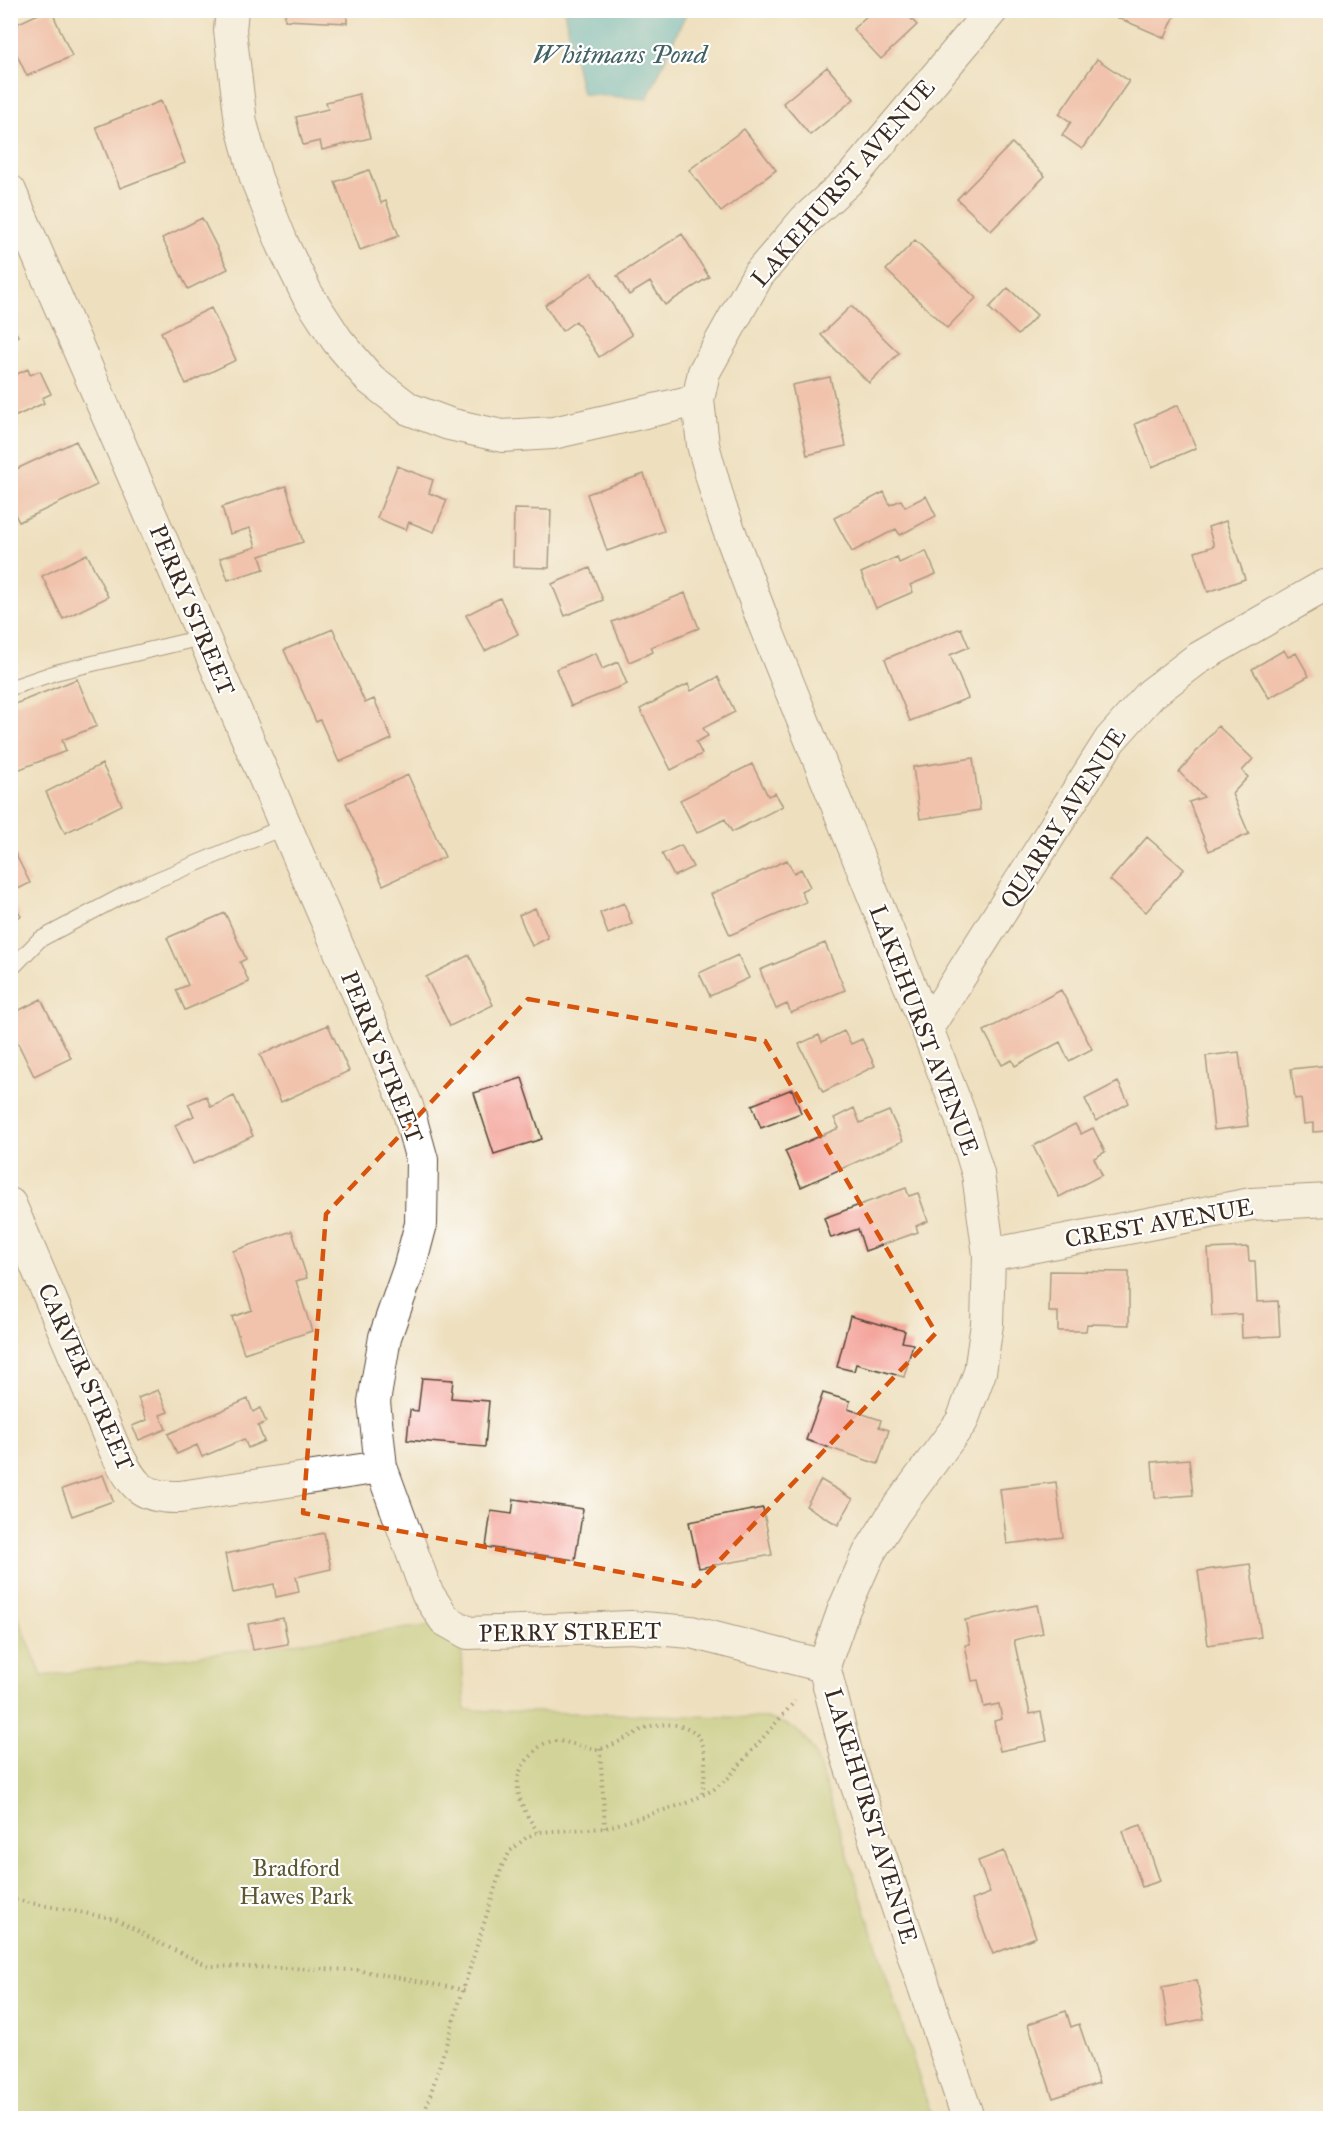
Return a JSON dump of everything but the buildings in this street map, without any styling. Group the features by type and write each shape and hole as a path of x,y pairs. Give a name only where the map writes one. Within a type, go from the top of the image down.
{"street":[{"path":"232,10 230,30 241,123 256,178 283,245 307,294 337,340 370,379 409,409 449,424 502,436 553,433 698,400"},
{"name":"LAKEHURST AVENUE","path":"968,2118 847,1756 824,1666 844,1609 869,1553 894,1513 962,1421 980,1372 987,1323 989,1255 978,1174 960,1115 926,1026 767,632 720,506 703,445 698,400 704,372 758,275 805,220 851,178 992,10"},
{"name":"PERRY STREET","path":"10,191 407,1106 422,1160 421,1224 409,1269 385,1337 374,1402 381,1467 427,1593 445,1620 468,1634 631,1627 691,1632 824,1666"},
{"name":"QUARRY AVENUE","path":"926,1026 933,1019 1110,741 1151,694 1197,659 1324,586"},
{"name":"CREST AVENUE","path":"989,1255 1251,1204 1330,1200"},
{"name":"CARVER STREET","path":"10,1204 115,1450 128,1474 141,1490 159,1497 180,1497 381,1467"}],"lane":[{"path":"10,688 57,672 204,637"},
{"path":"10,970 39,940 135,889 286,826"}],"path":[{"path":"423,2118 502,1866 510,1851 538,1832 605,1828 687,1803 713,1790 728,1778 824,1666"},
{"path":"538,1832 525,1815 518,1785 521,1769 542,1744 555,1741 600,1749 649,1726 663,1724 686,1727 695,1731 702,1743 705,1759 702,1796"},
{"path":"600,1749 605,1828"},
{"path":"10,1899 116,1919 159,1943 209,1966 357,1970 465,1990"}],"highlighted area":[{"path":"528,999 765,1041 936,1333 695,1586 303,1513 326,1214"}],"green space":[{"name":"Bradford Hawes Park","path":"10,1597 42,1676 432,1625 461,1642 465,1710 766,1718 790,1726 805,1738 815,1753 932,2118 11,2118"}],"water":[{"name":"Whitmans Pond","path":"564,10 687,11 647,99 582,94"}]}
